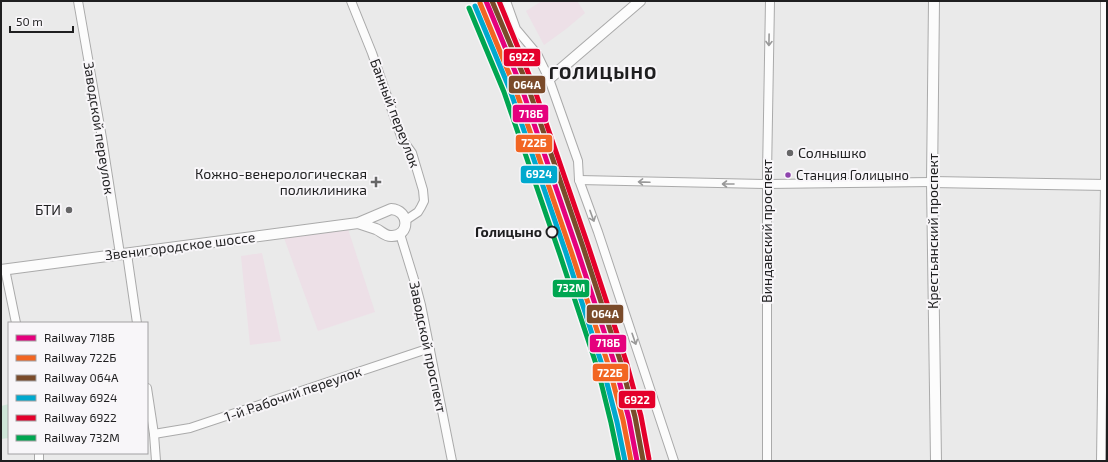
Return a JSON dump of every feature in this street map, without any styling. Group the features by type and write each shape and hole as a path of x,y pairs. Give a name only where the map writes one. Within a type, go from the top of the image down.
{"street":[{"name":"Заводской переулок","path":"78,1 123,254"},
{"name":"Банный переулок","path":"351,1 372,53 402,139 412,153 423,190 424,201 418,212 406,220"},
{"path":"506,1 516,29 537,54 549,79 578,161 579,180 674,461"},
{"path":"549,79 640,1"},
{"name":"Виндавский проспект","path":"767,461 767,184 770,1"},
{"name":"Крестьянский проспект","path":"934,1 932,182 936,461"},
{"path":"1100,461 1106,185 1105,1"},
{"path":"579,180 767,184 932,182 1106,185"},
{"path":"388,210 396,210 403,215 406,220 405,228 400,234 395,236 389,236 358,223 388,210"},
{"path":"382,232 378,222 383,212"},
{"name":"Звенигородское шоссе","path":"3,269 358,223"},
{"name":"Заводской проспект","path":"400,234 416,286 430,348 452,461"},
{"path":"123,254 137,322"},
{"path":"3,269 16,322"},
{"name":"1-й Рабочий переулок","path":"154,434 190,428 430,348"},
{"path":"148,395 154,434 156,461"}],"shaded area":[{"path":"542,1 577,1 585,13 544,45 526,11"},
{"path":"348,229 375,312 318,331 284,238"},
{"path":"262,253 281,341 250,345 241,256"}],"green space":[{"path":"8,404 8,438 1,439 1,406"}],"rail line":[{"name":"718Б","path":"486,1 521,86 577,249 615,365 629,419 637,461"},
{"name":"064А","path":"492,1 527,84 583,247 621,363 635,417 643,460"},
{"name":"6922","path":"499,1 532,82 626,361 641,416 649,459"},
{"name":"722Б","path":"480,3 515,88 571,251 609,367 623,420 631,461"},
{"name":"6924","path":"475,6 510,90 566,253 603,368 625,461"},
{"name":"732М","path":"469,8 504,92 560,255 598,370 619,461"}],"place":[{"name":"Солнышко","path":"790,153"},
{"name":"Станция Голицыно","path":"788,175"},
{"name":"Кожно-венерологическая поликлиника","path":"376,182"},
{"name":"БТИ","path":"69,210"},
{"name":"Голицыно","path":"552,232"}],"district":[{"name":"ГОЛИЦЫНО","path":"603,73"}]}
